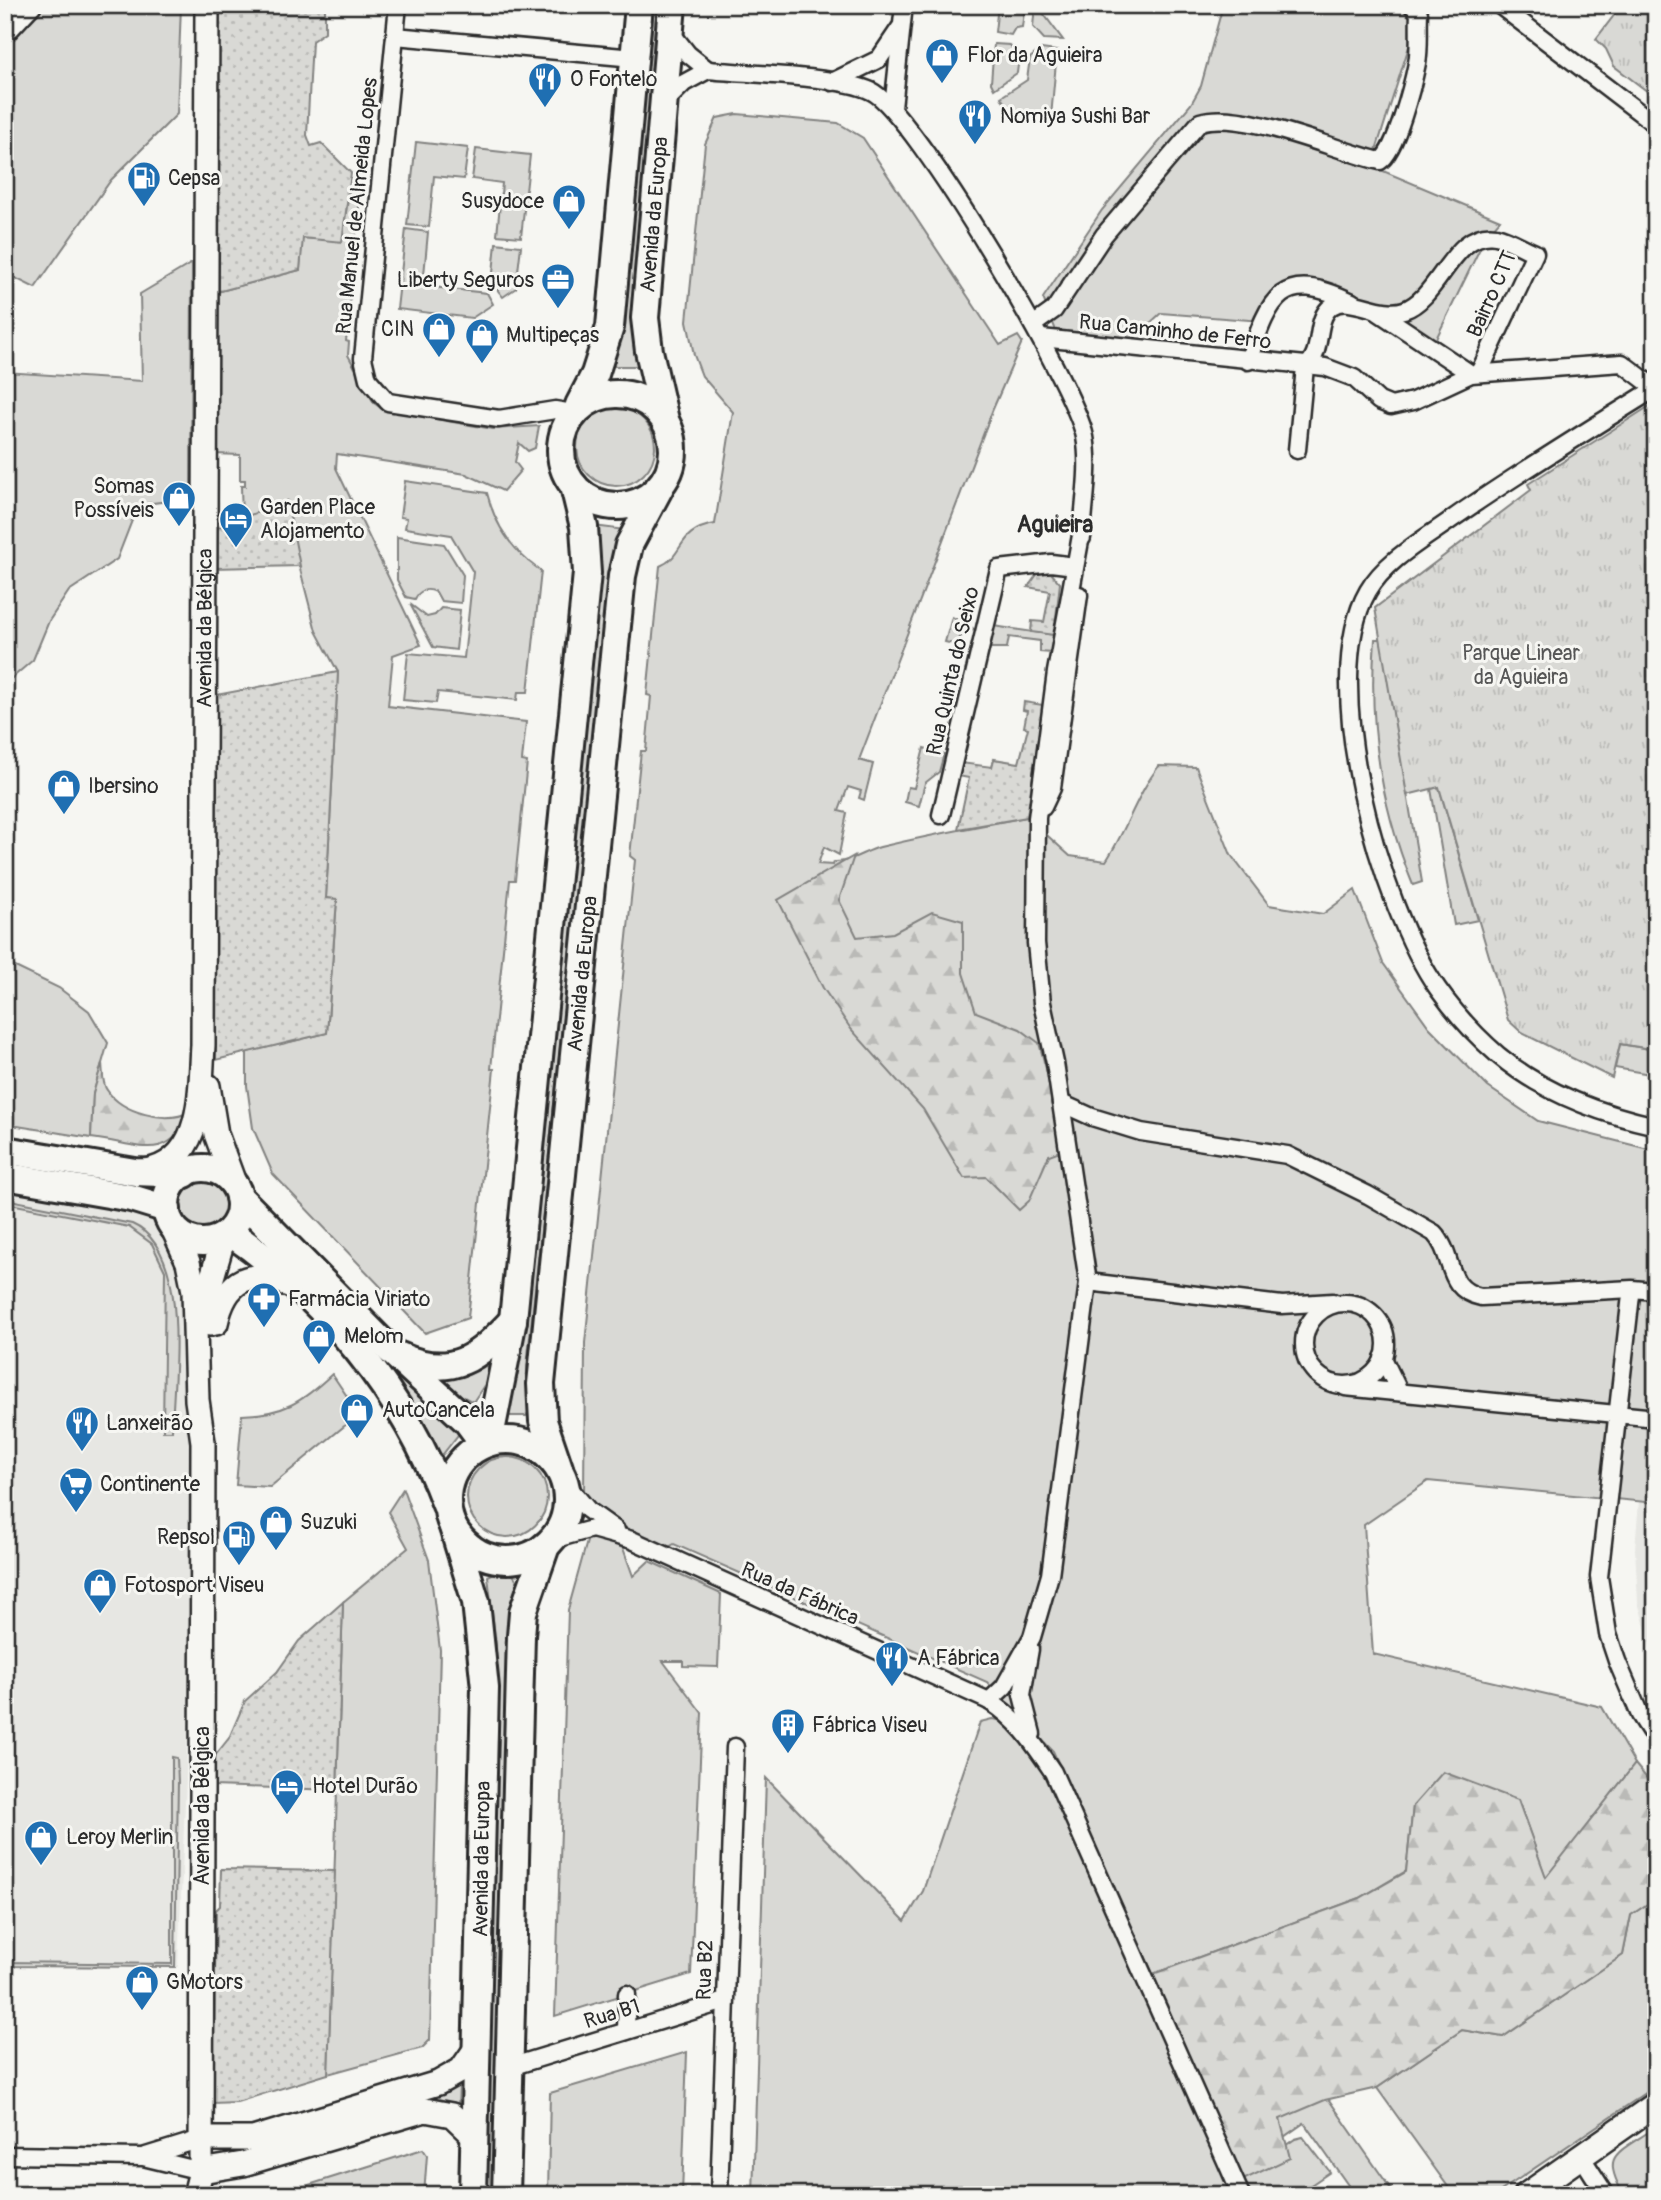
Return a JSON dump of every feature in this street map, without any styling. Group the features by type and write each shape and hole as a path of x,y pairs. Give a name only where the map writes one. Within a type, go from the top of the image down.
{"main road":[{"name":"Avenida da Bélgica","path":"135,1172 163,1166 184,1148 191,1135 197,1118 203,1045 206,5"},
{"name":"Avenida da Europa","path":"576,409 595,374 610,327 639,5"},
{"name":"Avenida da Europa","path":"665,420 649,351 645,318 671,18"},
{"path":"606,394 623,394 654,407 665,420 674,447 673,461 660,487 645,499 627,506 607,505 589,499 574,486 564,469 561,448 565,428 576,409 606,394"},
{"name":"Avenida da Europa","path":"487,1443 513,1320 587,573 584,527 574,486"},
{"name":"Avenida da Europa","path":"562,1476 543,1421 541,1384 622,576 629,545 660,487"},
{"path":"170,1217 168,1192 174,1182 189,1172 202,1113 203,1045"},
{"path":"203,1045 216,1134 238,1194"},
{"path":"5,1150 135,1172 214,1170 232,1181 238,1194 391,1351 487,1443"},
{"path":"5,1176 131,1198 170,1217 190,1240 202,1242 226,1234"},
{"name":"Avenida da Bélgica","path":"203,1442 209,1422 211,1281 226,1234 239,1216 238,1194"},
{"name":"Avenida da Bélgica","path":"170,1217 188,1262 194,1291 197,1400 203,1442 201,2171 195,2195"},
{"name":"Avenida da Europa","path":"226,1234 262,1253 302,1291 358,1351 386,1387 428,1457 476,1602 485,1688 473,2195"},
{"name":"Avenida da Bélgica","path":"209,1364 217,1317 223,1297 232,1287 244,1279 261,1276 274,1277 302,1291"},
{"path":"391,1351 426,1366 461,1363 483,1351 513,1320"},
{"path":"509,1439 528,1443 545,1453 562,1476 568,1501 565,1518 549,1543 531,1555 513,1560 495,1559 471,1547 450,1518 452,1475 461,1461 487,1443 509,1439"},
{"name":"Avenida da Europa","path":"506,2195 521,1636 523,1612 549,1543"},
{"path":"201,2138 253,2139 438,2083 461,2070 477,2047"},
{"path":"1526,2195 1656,2104"},
{"path":"201,2171 243,2164 425,2110 452,2115 475,2137"},
{"name":"Avenida da Bélgica","path":"201,2171 207,2195"}],"street":[{"path":"5,35 33,5"},
{"name":"Rua Manuel de Almeida Lopes","path":"398,5 363,358 368,379 388,402 499,419 576,409"},
{"path":"893,108 904,5"},
{"path":"1037,331 1104,235 1200,122 1214,118 1255,124 1356,156 1380,161 1385,158 1418,61 1419,13 1412,5"},
{"path":"1499,5 1656,125"},
{"path":"671,18 688,54 708,70 832,82 873,92 893,108 944,179 1037,331 1080,419 1085,438 1079,596 1052,788 1037,818"},
{"path":"873,92 873,74 879,58 902,26"},
{"path":"395,36 634,58"},
{"path":"832,82 879,58"},
{"path":"664,104 684,83 708,70"},
{"name":"Bairro CTT","path":"1248,361 1265,314 1284,292 1308,286 1378,312 1475,374 1535,253 1498,237 1486,236 1456,254 1434,288 1419,302 1401,311 1378,312"},
{"path":"1297,450 1304,367 1314,359 1328,309 1343,302 1358,305"},
{"name":"Rua Caminho de Ferro","path":"1037,331 1248,361 1325,367 1345,373 1379,401 1391,406 1413,401 1475,374"},
{"path":"1475,374 1622,363 1656,388 1487,495 1400,556 1370,588 1357,613 1349,653 1349,697 1354,751 1382,865 1407,931 1437,988 1468,1026 1499,1056 1532,1079 1581,1102 1656,1126"},
{"path":"1038,1749 1026,1719 1023,1695 1032,1636 1049,1575 1088,1282 1061,1103 1042,1003 1036,943 1037,818 1058,659 1082,530"},
{"name":"Rua Quinta do Seixo","path":"941,815 999,569 1051,563 1075,566"},
{"path":"1061,1103 1092,1117 1141,1132 1224,1147 1275,1152 1300,1161 1434,1233 1443,1242 1460,1288 1469,1294 1481,1297 1632,1289 1656,1291"},
{"path":"5,1184 47,1192 66,1186"},
{"path":"1088,1282 1282,1305 1346,1301 1371,1310 1385,1332 1382,1358 1370,1378 1345,1387"},
{"path":"1631,1295 1599,1577 1608,1634 1627,1687 1656,1740"},
{"path":"1333,1302 1322,1309 1308,1329 1306,1353 1308,1363 1319,1377 1345,1387 1656,1418"},
{"path":"1282,1305 1299,1315 1308,1329"},
{"path":"1382,1358 1399,1391"},
{"path":"562,1476 588,1510 632,1540"},
{"path":"549,1543 592,1529 632,1540"},
{"name":"Rua da Fábrica","path":"632,1540 989,1701 1008,1713 1038,1749 1066,1799 1241,2195"},
{"path":"989,1701 1004,1687 1032,1636"},
{"name":"Rua B2","path":"719,2195 735,1746"},
{"path":"626,2031 627,1994"},
{"name":"Rua B1","path":"510,2067 725,2001"},
{"path":"143,2157 201,2138"},
{"path":"5,2155 143,2157 201,2171"},
{"path":"1581,2156 1606,2195"}],"shaded area":[{"path":"5,1181 127,1204 161,1223 184,1263 193,1320 192,1638 178,1967 5,1966"},
{"path":"1639,1501 1656,1503 1656,1666 1638,1602 1635,1549"}],"green space":[{"path":"5,5 181,5 177,114 111,180 35,288 5,273"},
{"path":"216,5 325,5 325,32 312,41 307,135 311,146 321,143 351,173 342,242 303,238 300,270 217,292"},
{"path":"654,5 664,5 642,366 614,366 611,365 626,290"},
{"path":"998,5 1025,5 1022,27 1015,28 1011,35 995,32"},
{"path":"1035,5 1063,40 1044,39 1033,27"},
{"path":"1223,5 1402,5 1418,18 1371,166 1500,220 1486,236 1435,341 1300,287 1262,321 1161,313 1134,338 1109,339 1057,333 1043,298 1102,210 1191,104 1201,86"},
{"path":"1622,5 1650,5 1656,10 1656,98 1614,66 1606,49 1596,39"},
{"path":"994,44 1010,45 1019,57 1017,73 994,89 991,83"},
{"path":"1041,49 1057,51 1051,117 1010,113 1001,97 1027,80 1030,58"},
{"path":"737,114 838,123 863,138 1000,345 1018,336 1022,342 993,409 859,760 873,764 864,800 859,798 861,791 848,787 839,811 847,813 839,855 824,847 818,864 833,865 834,862 845,861 880,847 1027,817 1070,856 1106,861 1159,766 1196,767 1231,855 1269,905 1323,914 1355,890 1383,963 1429,1027 1488,1087 1538,1121 1656,1151 1656,1503 1428,1481 1364,1525 1373,1654 1602,1707 1635,1764 1546,1878 1518,1800 1413,1806 1406,1871 1360,1898 1153,1974 1053,1751 987,1682 674,1544 667,1548 604,1517 584,1497 585,1343 635,860 630,856 641,751 646,751 651,696 647,695 660,566 674,556 693,532 715,524 733,412 702,376 694,355 687,321 705,144 717,118"},
{"path":"416,142 468,148 464,179 434,176 429,227 407,225"},
{"path":"476,149 530,155 521,237 497,235 502,183 472,179"},
{"path":"350,185 361,186 346,341 349,342 348,355 374,403 384,410 493,429 539,426 535,448 528,451 519,443 515,462 521,470 503,491 466,474 337,454 336,468 421,645 393,655 388,706 526,722 522,761 527,762 515,880 510,880 491,1069 494,1069 468,1318 425,1333 273,1174 253,1128 247,1086 247,1052 327,1033 337,900 326,898 338,672 316,631 293,542 287,501 242,519 241,486 245,486 245,480 240,480 240,455 215,454 217,292 300,270 302,238 342,241"},
{"path":"406,229 428,232 423,286 487,293 493,304 472,318 397,309"},
{"path":"496,243 521,246 516,288 503,297 492,283"},
{"path":"192,263 191,498 138,505 117,559 69,591 49,621 33,660 5,684 5,372 142,381 140,294"},
{"name":"Parque Linear da Aguieira","path":"1656,402 1656,1050 1620,1044 1612,1078 1522,1033 1508,1020 1439,787 1407,795 1375,608 1531,490 1528,484"},
{"path":"616,408 631,411 643,420 652,432 655,447 652,462 643,474 631,483 616,486 601,483 589,474 580,462 577,447 580,432 589,420 601,411"},
{"path":"405,481 487,493 506,537 541,571 528,692 518,692 517,700 438,692 436,703 403,700 408,653 464,658 473,572 451,535 405,528 407,518 400,517"},
{"path":"287,501 300,566 215,568 216,528"},
{"path":"594,526 625,530 611,563 607,592 527,1366 528,1413 526,1416 500,1416"},
{"path":"397,537 444,544 463,575 461,603 441,601 436,592 429,590 421,592 415,599 406,597 397,580"},
{"path":"1038,573 1051,573 1060,583 1054,635 1031,632 1032,621 1044,622 1050,591 1028,587"},
{"path":"410,604 427,617 435,615 441,608 460,610 456,650 433,647"},
{"path":"952,617 974,629 960,637 958,645 945,642"},
{"path":"993,626 1054,635 1051,653 1040,652 1040,641 1009,637 1007,648 987,648"},
{"path":"1375,639 1381,639 1422,882 1413,885 1392,825 1379,764 1373,702"},
{"path":"338,672 326,898 337,899 327,1033 216,1060 216,695"},
{"path":"1024,702 1043,705 1027,817 958,829 969,778 958,776 961,763 992,767 994,759 1019,763 1028,728 1024,727 1027,711 1023,710"},
{"path":"924,748 944,754 939,772 925,783 919,806 905,802 908,787 914,788"},
{"path":"1439,787 1478,920 1454,925 1431,789"},
{"path":"854,856 839,900 857,937 893,933 932,912 963,921 963,973 976,1012 1020,1029 1039,1043 1068,1148 1049,1155 1029,1201 1019,1210 986,1177 964,1178 923,1109 851,1029 823,988 778,900"},
{"path":"5,962 59,988 89,1011 108,1043 93,1094 91,1138 5,1124"},
{"path":"1620,1044 1656,1050 1656,1075 1615,1068"},
{"path":"102,1063 105,1087 123,1105 157,1116 169,1117 190,1112 172,1140 149,1147 91,1138 93,1094"},
{"path":"203,1182 219,1189 226,1205 219,1221 203,1228 187,1221 180,1205 187,1189"},
{"path":"5,1199 132,1224 151,1238 164,1260 175,1317 172,1431 163,1431 165,1271 152,1244 129,1227 5,1203"},
{"path":"257,1228 398,1374 461,1431 443,1454 439,1456 252,1235"},
{"path":"488,1364 487,1381 473,1402 451,1390 443,1379"},
{"path":"332,1374 359,1414 270,1487 236,1485 242,1415 269,1412 291,1405"},
{"path":"507,1457 522,1460 535,1469 544,1482 547,1497 544,1512 535,1525 522,1534 507,1537 492,1534 479,1525 470,1512 467,1497 470,1482 479,1469 492,1460"},
{"path":"403,1489 429,1560 440,1650 430,2040 422,2048 328,2074 343,1602 408,1548 388,1512"},
{"path":"589,1534 623,1548 633,1576 649,1561 721,1594 718,1667 683,1666 683,1661 663,1661 702,1713 691,1974 555,2016 568,1610"},
{"path":"494,1573 513,1575 517,1580 511,1611 507,1680 492,2195 480,2195 496,1645 488,1576"},
{"path":"343,1602 337,1790 213,1786 214,1757 229,1738 245,1701 277,1672 299,1641"},
{"path":"992,1719 1002,1722 1022,1739 1061,1800 1215,2157 1313,2077 1395,2195 1355,2195 1304,2123 1258,2155 1260,2143 1221,2170 1228,2185 1295,2139 1303,2137 1330,2172 1296,2195 753,2195 766,1778 905,1921 923,1891 980,1722"},
{"path":"172,1757 177,1758 178,1782 175,1967 5,1966 5,1962 172,1964"},
{"path":"1635,1764 1656,1789 1656,1898 1631,1915 1623,1955 1503,2037 1462,2030 1377,2088 1325,2100 1280,2119 1290,2158 1241,2181 1153,1974 1360,1898 1406,1872 1413,1806 1443,1772 1518,1800 1546,1877"},
{"path":"221,1869 335,1871 328,2074 237,2102 213,2103 216,1910 220,1906"},
{"path":"1656,1898 1656,2086 1495,2195 1454,2195 1377,2088 1462,2030 1503,2037 1623,1955 1631,1915"},
{"path":"687,2052 682,2195 548,2195 550,2093"},
{"path":"459,2086 458,2108 248,2154 246,2148"},
{"path":"1647,2133 1656,2145 1656,2183 1644,2192 1645,2195 1624,2195 1613,2172 1615,2158"},
{"path":"423,2149 427,2155 424,2195 277,2195"}],"place":[{"name":"Flor da Aguieira","path":"942,85"},
{"name":"O Fontelo","path":"545,109"},
{"name":"Nomiya Sushi Bar","path":"975,146"},
{"name":"Cepsa","path":"144,208"},
{"name":"Susydoce","path":"569,231"},
{"name":"Liberty Seguros","path":"558,310"},
{"name":"CIN","path":"439,359"},
{"name":"Multipeças","path":"482,365"},
{"name":"Somas Possíveis","path":"179,528"},
{"name":"Garden Place Alojamento","path":"236,549"},
{"name":"Ibersino","path":"64,816"},
{"name":"Farmácia Viriato","path":"264,1329"},
{"name":"Melom","path":"319,1366"},
{"name":"AutoCancela","path":"357,1440"},
{"name":"Lanxeirão","path":"82,1453"},
{"name":"Continente","path":"76,1514"},
{"name":"Suzuki","path":"276,1552"},
{"name":"Repsol","path":"239,1567"},
{"name":"Fotosport Viseu","path":"100,1615"},
{"name":"A Fábrica","path":"892,1688"},
{"name":"Fábrica Viseu","path":"788,1755"},
{"name":"Hotel Durão","path":"287,1816"},
{"name":"Leroy Merlin","path":"41,1867"},
{"name":"GMotors","path":"142,2012"}],"district":[{"name":"Aguieira","path":"1055,524"}]}
